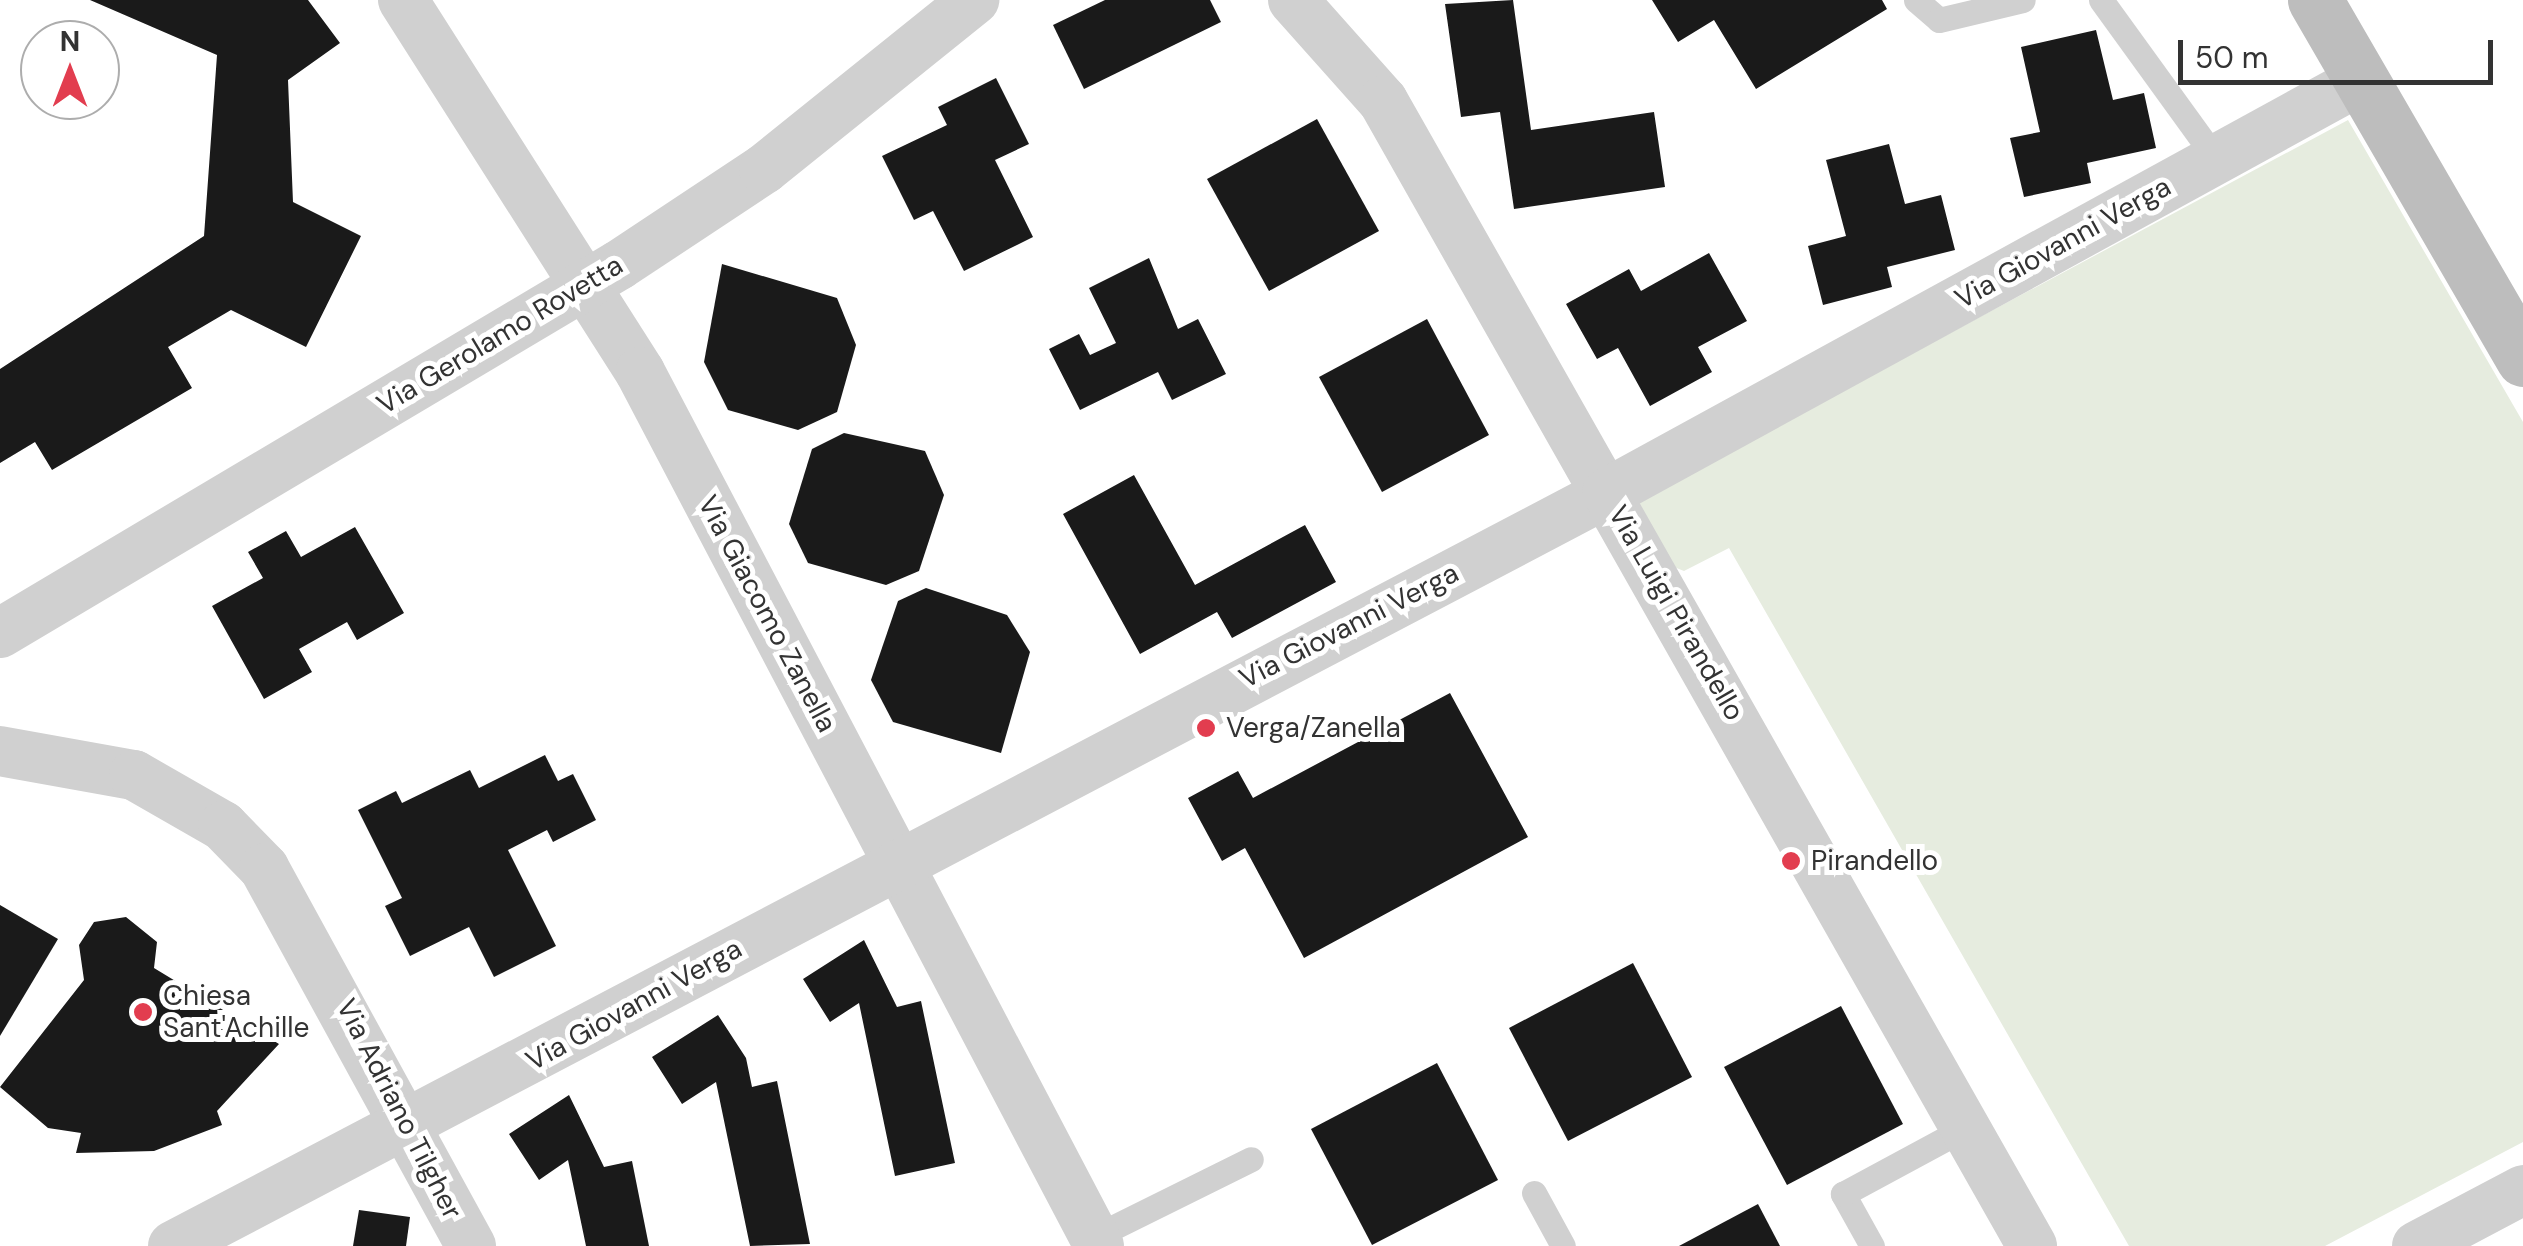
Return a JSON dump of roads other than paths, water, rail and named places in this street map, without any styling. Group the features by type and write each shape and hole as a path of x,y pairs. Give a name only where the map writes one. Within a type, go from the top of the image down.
{"street":[{"name":"Via Giacomo Zanella","path":"403,0 590,283 1096,1242"},
{"name":"Via Gerolamo Rovetta","path":"0,634 590,283 764,169 974,0"},
{"name":"Via Luigi Pirandello","path":"1293,0 1383,101 2032,1246"},
{"path":"2314,0 2523,359"},
{"name":"Via Giovanni Verga","path":"173,1246 406,1131 895,861 1607,492 2361,80"},
{"name":"Via Adriano Tilgher","path":"0,751 134,775 223,826 298,915 406,1131 471,1246"},
{"path":"2417,1246 2523,1190"}],"lane":[{"path":"1916,0 1938,20 2023,0"},
{"path":"2101,0 2216,159"},
{"path":"1872,1246 1843,1194 1965,1128"},
{"path":"1096,1242 1250,1159"},
{"path":"1534,1193 1563,1246"}],"place":[{"name":"Verga/Zanella","path":"1206,728"},
{"name":"Pirandello","path":"1791,861"},
{"name":"Chiesa Sant'Achille","path":"143,1012"}]}
